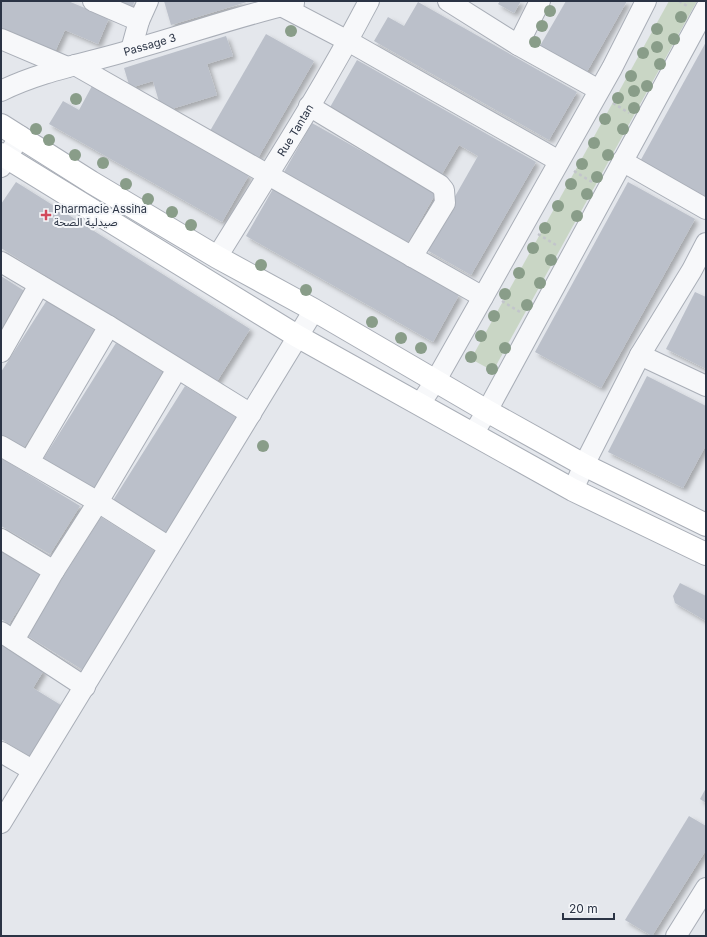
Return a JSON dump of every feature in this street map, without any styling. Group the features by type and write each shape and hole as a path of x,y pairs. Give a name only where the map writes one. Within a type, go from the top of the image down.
{"main road":[{"path":"1,125 91,182 217,257 314,310 487,411 584,465 706,525"},
{"path":"3,159 297,336 573,490 706,554"}],"street":[{"path":"93,1 140,21"},
{"path":"131,50 148,1"},
{"name":"Rue Tantan","path":"217,257 348,41 369,1"},
{"path":"448,1 518,46 605,96"},
{"path":"518,46 540,1"},
{"path":"420,404 492,298 605,96 646,1"},
{"path":"291,3 348,41 566,165"},
{"name":"Passage 3","path":"1,91 26,80 71,66 291,3"},
{"path":"473,434 487,411 706,8"},
{"path":"1,39 71,66 412,257 492,298"},
{"path":"309,106 440,185 444,190 445,203 412,257"},
{"path":"3,159 20,136"},
{"path":"622,161 706,209"},
{"path":"573,490 584,465 640,355 699,273 706,243"},
{"path":"1,262 109,326 251,414"},
{"path":"1,352 39,285"},
{"path":"1,823 314,310"},
{"path":"28,462 109,326"},
{"path":"640,355 706,386"},
{"path":"85,687 7,636 54,571 98,502 177,369"},
{"path":"1,446 98,502 169,547"},
{"path":"1,539 54,571"},
{"path":"1,752 32,770"},
{"path":"676,936 706,888"}],"path":[{"path":"605,96 630,114"},
{"path":"566,165 598,185"},
{"path":"538,234 557,246"},
{"path":"492,298 526,316"}],"green space":[{"path":"669,1 697,1 493,371 471,359"}],"building":[{"path":"1,1 68,1 109,18 98,44 65,30 53,56 1,34"},
{"path":"119,1 135,1 132,7"},
{"path":"164,1 250,1 171,25"},
{"path":"500,1 521,1 514,13 498,4"},
{"path":"566,1 627,1 584,77 537,51"},
{"path":"418,2 577,92 549,140 374,41 388,17 404,26"},
{"path":"266,34 314,61 258,158 210,131"},
{"path":"226,36 233,56 207,64 217,95 162,112 153,81 130,88 124,68"},
{"path":"706,42 706,199 638,165"},
{"path":"357,60 536,162 471,275 425,249 478,156 459,145 442,174 329,109"},
{"path":"92,86 249,175 222,222 49,124 63,101 79,110"},
{"path":"312,123 436,193 408,242 284,172"},
{"path":"16,182 250,329 216,383 1,248 1,204"},
{"path":"628,182 695,219 601,388 535,352"},
{"path":"273,189 459,295 433,342 246,236"},
{"path":"1,276 26,292 1,332"},
{"path":"695,292 706,297 706,369 666,349"},
{"path":"47,300 97,332 23,449 1,435 1,372"},
{"path":"116,343 166,374 92,492 42,461"},
{"path":"647,376 706,406 706,445 683,488 608,452"},
{"path":"185,386 239,419 165,536 112,502"},
{"path":"1,458 80,506 50,554 1,526"},
{"path":"101,517 158,553 83,670 26,635"},
{"path":"1,551 40,575 9,624 1,619"},
{"path":"680,583 706,596 706,621 675,603 673,596"},
{"path":"1,644 44,670 33,688 64,707 32,758 1,739"},
{"path":"706,788 706,803 700,799"},
{"path":"689,816 706,826 706,850 652,936 625,920"}],"place":[{"name":"Pharmacie Assiha صيدلية الصحة","path":"46,215"}]}
